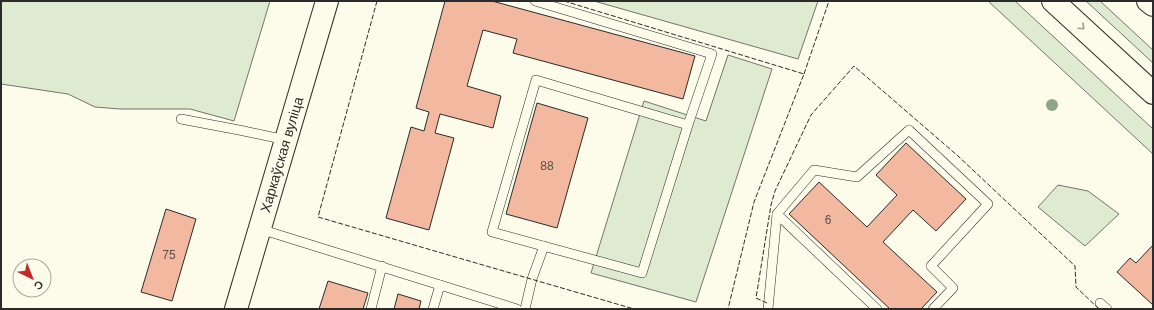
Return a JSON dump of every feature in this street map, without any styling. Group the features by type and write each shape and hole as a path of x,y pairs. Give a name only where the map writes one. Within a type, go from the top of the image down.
{"main road":[{"name":"Харкаўская вуліца","path":"236,309 327,1"},
{"path":"1053,1 1153,93"},
{"path":"1148,1 1153,5"}],"lane":[{"path":"535,1 712,54 642,273 492,232 536,80 688,126"},
{"path":"181,119 286,140"},
{"path":"768,309 777,214 814,170 857,177 909,130 988,204 931,266 953,288 933,309"},
{"path":"777,214 877,309"},
{"path":"260,229 518,309"},
{"path":"525,309 532,279 544,246"},
{"path":"370,309 382,266"},
{"path":"434,309 440,285"}],"green space":[{"path":"1,1 270,1 234,121 190,109 120,109 95,107 68,94 1,84"},
{"path":"594,1 818,1 798,59"},
{"path":"988,1 1015,1 1153,129 1153,154"},
{"path":"1086,1 1100,1 1153,50 1153,63"},
{"path":"728,55 772,69 696,302 591,273 644,101 706,121"},
{"path":"1058,185 1088,191 1119,214 1085,246 1038,207"}],"building":[{"path":"445,1 492,1 695,56 683,99 513,53 517,39 483,30 467,86 501,96 493,128 440,114 435,133 454,138 429,230 386,218 411,127 424,131 429,112 416,108"},
{"path":"537,103 588,118 557,228 506,214"},
{"path":"906,143 966,199 936,231 913,210 883,242 937,292 921,309 890,309 789,214 819,182 867,227 897,195 876,175"},
{"path":"166,209 196,219 172,301 141,292"},
{"path":"1153,245 1153,305 1117,272 1130,258 1136,263"},
{"path":"328,281 368,293 363,309 319,309"},
{"path":"398,294 421,301 419,309 394,309"}],"fence":[{"path":"377,1 318,217 634,309"},
{"path":"564,1 804,74 754,202 728,309"},
{"path":"804,74 829,1"},
{"path":"767,303 756,298 771,205 775,191 811,115 854,66 958,156 1075,266 1076,287 1099,309"}]}
